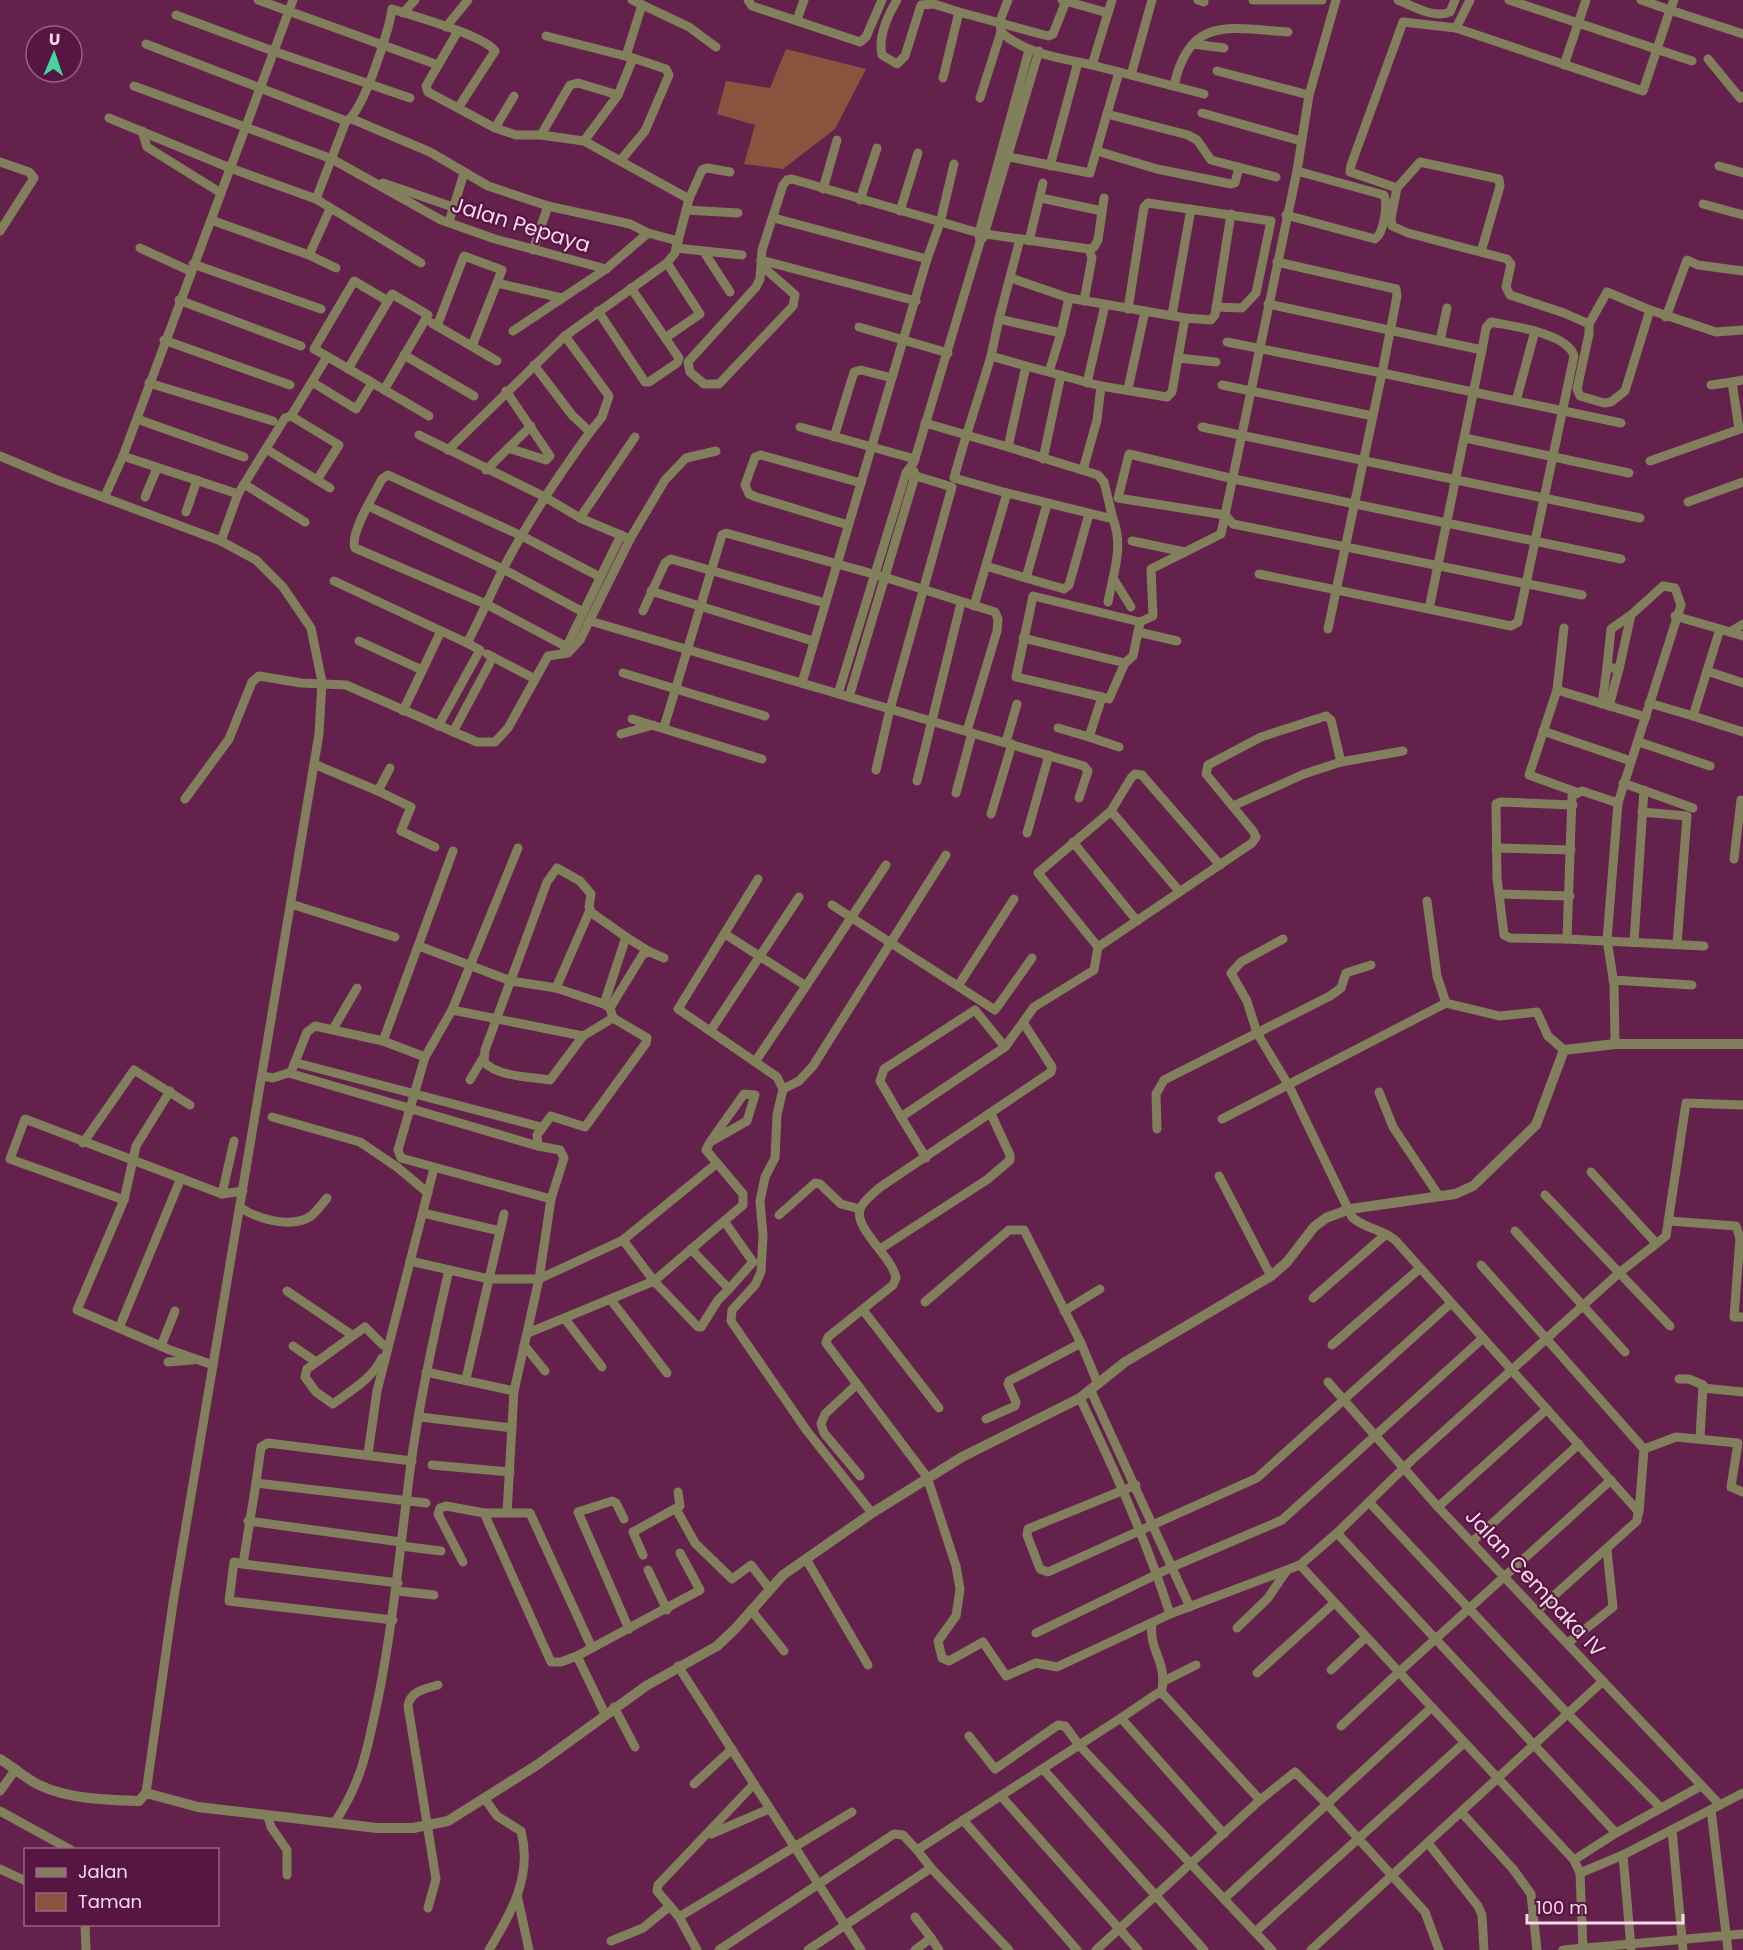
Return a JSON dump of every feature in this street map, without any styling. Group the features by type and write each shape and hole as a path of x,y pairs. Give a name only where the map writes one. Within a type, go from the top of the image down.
{"street":[{"path":"258,0 438,65"},
{"path":"105,496 123,456 164,340 293,0"},
{"path":"404,13 415,0"},
{"path":"446,27 468,0"},
{"path":"632,0 689,27 716,47"},
{"path":"748,0 752,6 860,42 866,37 880,0"},
{"path":"797,21 804,0"},
{"path":"897,0 888,18 881,45 882,55 897,64 905,56 921,5 934,4 1048,36 1053,34 1064,1 1108,13"},
{"path":"980,98 1000,32 1000,21 1008,0"},
{"path":"1092,65 1112,0"},
{"path":"1131,75 1152,0"},
{"path":"1253,0 1322,0"},
{"path":"1177,641 1139,627 1033,596 1016,677 1109,699 1125,663 1133,656 1139,627 1153,616 1150,569 1221,534 1297,171 1309,95 1335,0"},
{"path":"1398,0 1424,11 1443,15 1450,12 1455,0"},
{"path":"1456,28 1470,0"},
{"path":"1509,0 1692,61"},
{"path":"1564,65 1586,0"},
{"path":"1641,0 1743,34"},
{"path":"1397,188 1349,171 1398,30 1405,20 1456,28 1643,91 1674,0"},
{"path":"316,199 349,120 384,46 392,4 404,13 458,31 490,45 495,51 458,108"},
{"path":"584,141 618,95 630,57 642,5"},
{"path":"943,78 959,12"},
{"path":"176,15 410,98"},
{"path":"1174,86 1180,60 1193,44 1217,28 1288,32"},
{"path":"458,31 426,86 428,92 495,128 516,135 541,135 584,141 688,200"},
{"path":"1000,32 1017,45 1029,50 1204,94"},
{"path":"546,36 630,57 666,69 669,75 645,131 620,161"},
{"path":"146,44 259,90 349,120 430,152 488,186 548,206 630,224 677,244 704,252 742,255"},
{"path":"1193,44 1224,48"},
{"path":"1003,162 1029,50"},
{"path":"849,697 884,577 912,468 1003,162 1039,51"},
{"path":"1708,58 1740,98 1743,96"},
{"path":"1050,166 1078,62"},
{"path":"1217,71 1309,95"},
{"path":"1003,162 1050,166 1090,173 1119,72"},
{"path":"541,135 570,85 578,83 618,95"},
{"name":"Jalan Pepaya","path":"134,86 332,159 449,222 533,250 606,269"},
{"path":"495,128 514,96"},
{"path":"1202,113 1301,141"},
{"path":"1107,114 1188,135 1197,140 1209,159 1276,177"},
{"path":"109,118 230,168 316,199 421,263"},
{"path":"142,131 147,147 221,193"},
{"path":"823,189 837,140"},
{"path":"860,200 877,148"},
{"path":"1097,151 1157,169 1233,184 1239,167"},
{"path":"900,211 918,153"},
{"path":"1205,179 1209,159"},
{"path":"0,162 29,172 34,178 0,231"},
{"path":"1481,252 1500,186 1499,179 1420,162 1397,188 1391,218 1395,228 1511,262 1506,288 1510,295 1589,324"},
{"path":"802,683 927,259 940,223 954,164"},
{"path":"1719,166 1743,173"},
{"path":"448,450 506,391 566,336 667,263 677,244 688,200 702,170 707,168 730,172"},
{"path":"1286,215 1375,238 1380,232 1386,201 1384,195 1297,171"},
{"path":"449,222 464,173"},
{"path":"358,174 453,207"},
{"path":"761,263 795,295 793,306 719,384 704,384 690,372 688,362 756,287 761,263 783,185 787,180 792,179 982,236 1089,249 1094,248 1098,240 1104,198"},
{"path":"876,770 890,709 953,482 991,356 999,319 1011,278 1041,198 1043,183"},
{"path":"1041,198 1102,211"},
{"path":"1128,309 1145,204 1268,219 1271,225 1256,293 1242,308 1216,307"},
{"path":"1703,204 1743,215"},
{"path":"533,250 548,206"},
{"path":"309,255 330,209"},
{"path":"1172,315 1191,209"},
{"path":"686,210 738,213"},
{"path":"1011,278 1069,298 1209,321 1215,317 1231,214"},
{"path":"774,218 927,259"},
{"path":"211,220 309,255 336,268"},
{"path":"513,331 606,269 648,232"},
{"path":"140,248 192,268 321,309"},
{"path":"1084,301 1092,258 1089,249"},
{"path":"704,252 730,292"},
{"path":"437,326 464,256 502,270 472,346"},
{"path":"1666,317 1687,260 1698,265 1743,271"},
{"path":"1277,262 1395,288 1397,296 1328,629"},
{"path":"665,338 700,314 667,263"},
{"path":"761,263 916,300"},
{"path":"388,301 354,281 314,349 429,416"},
{"path":"497,283 562,298"},
{"path":"598,311 645,382 649,382 677,363 679,358 631,288"},
{"path":"1650,309 1625,391 1611,402 1593,401 1580,396 1578,391 1589,324 1607,292 1650,309 1666,317 1716,332 1743,330"},
{"path":"348,369 392,294 428,315 384,390"},
{"path":"1049,372 1069,298"},
{"path":"179,300 301,346"},
{"path":"1268,304 1482,350"},
{"path":"1087,383 1105,305"},
{"path":"1440,341 1446,308"},
{"path":"1128,389 1145,311"},
{"path":"991,356 1087,383 1170,396 1185,318"},
{"path":"425,319 497,361"},
{"path":"999,319 1061,333"},
{"path":"1259,574 1336,588 1429,609 1511,626 1519,620 1563,411 1573,352 1555,338 1535,331 1488,323 1429,609"},
{"path":"859,327 948,353"},
{"path":"1516,401 1535,331"},
{"path":"467,643 488,606 503,569 561,472 602,417 609,396 566,336"},
{"path":"164,340 290,385"},
{"path":"1227,342 1621,423"},
{"path":"404,355 474,396"},
{"path":"220,541 238,494 285,418 291,416 327,357"},
{"path":"1178,358 1216,362"},
{"path":"534,364 572,415 590,432"},
{"path":"1008,447 1026,366"},
{"path":"834,436 854,372 861,370 892,378"},
{"path":"1043,459 1061,375"},
{"path":"1712,385 1743,380"},
{"path":"312,382 356,409 372,383"},
{"path":"1650,461 1741,429 1732,382"},
{"path":"149,383 273,421"},
{"path":"1222,385 1373,416"},
{"path":"1083,470 1097,420 1101,386"},
{"path":"506,391 549,453 549,459"},
{"path":"291,416 339,445 317,480"},
{"path":"137,419 244,457"},
{"path":"926,423 1098,475 1104,482 1119,540 1108,602"},
{"path":"486,470 531,426"},
{"path":"1202,426 1640,518"},
{"path":"800,427 871,447 912,468 953,482 1113,519"},
{"path":"419,435 486,470 545,497 580,518 626,537"},
{"path":"580,518 635,437"},
{"path":"1465,438 1629,473"},
{"path":"508,448 549,459 561,472"},
{"path":"266,449 330,488"},
{"path":"565,650 600,577 665,480 686,458 716,451"},
{"path":"1582,595 1233,524 1225,515 1118,498 1129,454 1234,479 1621,559"},
{"path":"848,525 756,497 749,494 745,485 755,457 761,455 861,483"},
{"path":"0,456 57,480 105,496 220,541 256,560 298,605 311,628 322,682 314,764 142,1797"},
{"path":"123,456 238,494"},
{"path":"146,498 157,468"},
{"path":"838,694 873,574 912,468"},
{"path":"565,650 488,606 355,548 353,540 368,506 382,479 388,475 522,536 600,577"},
{"path":"186,512 197,480"},
{"path":"1688,502 1743,482"},
{"path":"244,484 305,522"},
{"path":"974,606 1007,493"},
{"path":"1026,578 1047,504"},
{"path":"368,506 503,569 583,612"},
{"path":"986,566 1067,588 1089,514"},
{"path":"659,726 675,690 710,570 722,536 726,533 884,577 995,612 998,619 956,793"},
{"path":"185,799 229,739 252,682 259,676 301,683 322,682 346,685 477,742 495,742 508,728 548,656 565,650 573,650 590,621 626,537"},
{"path":"1131,541 1185,552"},
{"path":"643,610 668,560 825,603"},
{"path":"1113,578 1131,607"},
{"path":"334,581 467,643 535,679"},
{"path":"1606,705 1611,629 1631,615 1663,586 1669,585 1675,588 1681,598 1681,604 1675,616 1639,742 1618,803 1607,940 1613,980 1614,1044"},
{"path":"651,591 813,642"},
{"path":"917,781 961,603"},
{"path":"1606,705 1619,669 1631,615"},
{"path":"1675,616 1743,636"},
{"path":"590,621 1049,755 1087,769 1079,798"},
{"path":"1730,632 1743,624"},
{"path":"1564,628 1557,690 1529,775 1576,792 1584,792 1618,803"},
{"path":"1693,716 1720,629"},
{"path":"403,711 441,631"},
{"path":"1023,638 1125,663"},
{"path":"359,641 422,670"},
{"path":"438,726 480,650"},
{"path":"453,732 493,657"},
{"path":"1607,667 1619,669"},
{"path":"1707,671 1743,683"},
{"path":"622,673 765,716"},
{"path":"1557,690 1646,717"},
{"path":"1089,737 1102,697"},
{"path":"1649,703 1743,732"},
{"path":"991,814 1017,704"},
{"path":"901,1117 1005,1047 1024,1024 1034,1007 1094,970 1098,947 1255,840 1254,831 1206,774 1206,766 1261,737 1326,716 1331,720 1341,762"},
{"path":"632,719 762,759"},
{"path":"621,734 659,726"},
{"path":"1058,728 1119,747"},
{"path":"1543,731 1631,761"},
{"path":"1639,742 1710,766"},
{"path":"1233,806 1304,774 1341,762 1403,751"},
{"path":"1028,833 1049,755"},
{"path":"314,764 411,807 401,831 435,847"},
{"path":"378,791 390,768"},
{"path":"1098,947 1038,876 1040,870 1111,811 1135,774 1142,775 1220,865"},
{"path":"1623,783 1693,808"},
{"path":"1634,942 1644,790"},
{"path":"1567,939 1572,796 1576,792"},
{"path":"1734,859 1742,813 1741,800"},
{"path":"1573,805 1498,802 1496,848 1504,935 1510,938 1607,940 1704,946"},
{"path":"1111,811 1179,891"},
{"path":"1642,812 1687,816 1677,944"},
{"path":"1073,842 1137,921"},
{"path":"518,848 452,1010 425,1057 398,1150 401,1158 551,1199"},
{"path":"1496,848 1571,850"},
{"path":"383,1041 453,851"},
{"path":"783,1089 799,1081 813,1066 946,855"},
{"path":"755,1062 886,865"},
{"path":"470,1080 483,1058 498,1020 547,882 554,869 560,869 588,888 591,894 590,910 556,988"},
{"path":"758,879 678,1009 680,1013 711,1030 777,1077 783,1089 777,1115 775,1158 765,1177 760,1201 763,1236 762,1272 755,1285 732,1310 731,1321 807,1431 872,1513"},
{"path":"1500,894 1570,896"},
{"path":"711,1030 799,897"},
{"path":"958,986 1014,899"},
{"path":"1427,901 1437,976 1446,1004"},
{"path":"291,904 395,937"},
{"path":"832,905 994,1010 1032,958"},
{"path":"590,910 626,937 664,958"},
{"path":"724,934 806,986"},
{"path":"538,1146 537,1135 542,1126 555,1115 585,1127 646,1043 645,1035 613,1018 607,1006 626,937"},
{"path":"1283,939 1241,962 1231,973 1247,1000 1257,1033 1289,1086 1350,1209 1360,1223 1391,1236 1639,1513"},
{"path":"419,946 512,981 556,988 607,1006"},
{"path":"607,1006 638,960 645,952 650,952"},
{"path":"1157,1129 1156,1094 1164,1080 1335,993 1341,988 1346,973 1371,965"},
{"path":"1613,980 1692,985"},
{"path":"333,1029 357,988"},
{"path":"1222,1119 1446,1004 1504,1016 1537,1012 1546,1033 1564,1050"},
{"path":"452,1010 584,1036"},
{"path":"926,1158 880,1081 884,1069 975,1010 1005,1047"},
{"path":"483,1058 486,1066 495,1069 550,1080 584,1036 613,1018"},
{"path":"860,1209 879,1188 1051,1072 1052,1067 1024,1024"},
{"path":"263,1076 273,1078 289,1073 297,1063 303,1039 309,1029 315,1026 383,1041 425,1057"},
{"path":"1564,1050 1614,1044 1743,1044"},
{"path":"0,1759 49,1790 123,1800 142,1797 268,1817 393,1829 427,1827 448,1821 554,1752 614,1707 678,1666 717,1646 735,1629 769,1588 872,1513 927,1477 1080,1398 1149,1347 1271,1276 1287,1262 1319,1223 1350,1209 1455,1194 1473,1186 1533,1129 1564,1050"},
{"path":"297,1063 542,1126"},
{"path":"83,1143 134,1070 190,1105"},
{"path":"289,1073 538,1146 560,1150 564,1158 551,1199 539,1279 514,1391 507,1513"},
{"path":"170,1091 140,1138 124,1200 77,1307 79,1311 195,1360 213,1365"},
{"path":"1379,1092 1393,1127 1439,1196"},
{"path":"528,1333 654,1281 743,1205 743,1194 707,1154 710,1142 744,1094 755,1095 747,1121 710,1142"},
{"path":"860,1209 863,1228 895,1271 896,1278 893,1285 828,1337 826,1343 855,1386 927,1477 956,1566 960,1589 956,1616 938,1641 942,1658 949,1661 983,1642 1004,1676 1008,1677 1036,1663 1057,1667 1170,1614 1299,1565 1584,1308 1619,1273 1655,1242 1666,1236 1686,1104 1743,1105"},
{"path":"880,1249 988,1179 1010,1160 1010,1155 991,1114"},
{"path":"272,1117 360,1142 397,1167 428,1193"},
{"path":"124,1200 10,1159 25,1119 222,1194 243,1191"},
{"path":"222,1194 234,1142"},
{"path":"384,1160 398,1150"},
{"path":"410,1261 489,1279 539,1279 623,1240 717,1164"},
{"path":"368,1454 385,1345 434,1168"},
{"path":"1591,1172 1655,1242"},
{"path":"1219,1176 1271,1276"},
{"path":"119,1328 181,1178"},
{"path":"779,1215 815,1183 820,1184 842,1204 860,1209"},
{"path":"1545,1195 1670,1326"},
{"path":"240,1207 252,1215 295,1221 312,1215 327,1198"},
{"path":"423,1213 500,1231"},
{"path":"466,1379 504,1214"},
{"path":"623,1240 654,1281 698,1327 701,1327 718,1300 753,1262 724,1221"},
{"path":"1669,1221 1736,1226 1742,1239 1734,1317 1743,1317"},
{"path":"925,1302 1009,1230 1017,1228 1024,1230 1081,1343 1095,1388 1190,1608"},
{"path":"1515,1231 1625,1352"},
{"path":"1313,1298 1385,1235"},
{"path":"691,1249 729,1289"},
{"path":"1482,1265 1644,1449 1639,1513 1636,1521 1607,1550 1538,1610"},
{"path":"1332,1345 1419,1269"},
{"path":"335,1822 353,1795 364,1767 393,1620 412,1461 426,1372 449,1270"},
{"path":"1064,1311 1100,1289"},
{"path":"287,1291 352,1335"},
{"path":"611,1300 667,1373"},
{"path":"1136,1485 1028,1529 1027,1535 1040,1569 1048,1572 1257,1478 1450,1304"},
{"path":"863,1310 939,1408"},
{"path":"162,1346 175,1311"},
{"path":"565,1319 602,1367"},
{"path":"365,1327 385,1345 383,1357 378,1366 333,1404 316,1392 305,1377 305,1371 365,1327"},
{"path":"1036,1633 1158,1573 1282,1520 1483,1338"},
{"path":"986,1419 1015,1406 1016,1402 1008,1384 1009,1381 1081,1343"},
{"path":"524,1345 545,1371"},
{"path":"293,1346 316,1362"},
{"path":"168,1362 195,1360"},
{"path":"426,1372 514,1391"},
{"path":"1679,1379 1702,1383 1700,1438"},
{"name":"Jalan Cempaka IV","path":"1328,1382 1438,1507 1473,1541 1701,1786 1716,1808"},
{"path":"855,1386 825,1414 821,1424 824,1433 860,1476"},
{"path":"1703,1388 1743,1392"},
{"path":"1080,1398 1124,1490 1158,1573 1170,1614"},
{"path":"1438,1507 1547,1409"},
{"path":"420,1417 512,1428"},
{"path":"1644,1449 1676,1437 1738,1443 1731,1487 1743,1491"},
{"path":"243,1564 248,1521 261,1447 264,1444 368,1454 412,1461"},
{"path":"1473,1541 1579,1444"},
{"path":"432,1465 510,1472"},
{"path":"1341,1726 1433,1639 1611,1480"},
{"path":"256,1483 426,1503"},
{"path":"643,1555 633,1532 676,1509 681,1503 678,1492"},
{"path":"624,1519 616,1503 612,1502 578,1512 629,1629"},
{"path":"1369,1502 1567,1713 1661,1808"},
{"path":"463,1562 438,1514 440,1508 446,1506 484,1513 530,1513 592,1648"},
{"path":"676,1509 695,1543 732,1579 751,1565 769,1588"},
{"path":"484,1513 551,1662 561,1662 577,1656 667,1610 700,1590 680,1553"},
{"path":"248,1521 441,1551"},
{"path":"1337,1533 1433,1639 1616,1833"},
{"path":"1568,1643 1613,1607 1607,1550"},
{"path":"806,1559 838,1618 863,1653 868,1665"},
{"path":"393,1620 229,1601 234,1562 397,1587 434,1595"},
{"path":"1299,1565 1574,1860 1580,1873 1583,1949"},
{"path":"648,1570 667,1610"},
{"path":"1237,1628 1268,1598 1287,1570"},
{"path":"1257,1673 1333,1604"},
{"path":"751,1610 784,1651"},
{"path":"1152,1623 1150,1635 1163,1666 1164,1681 1161,1694"},
{"path":"1331,1670 1365,1638"},
{"path":"577,1656 605,1714"},
{"path":"1164,1681 1196,1665"},
{"path":"678,1666 861,1950"},
{"path":"1311,1950 1393,1876 1532,1743 1603,1681"},
{"path":"428,1908 436,1878 408,1706 409,1698 414,1694 438,1684"},
{"path":"917,1850 1121,1718 1151,1695 1161,1694"},
{"path":"1161,1694 1260,1800"},
{"path":"614,1707 635,1747"},
{"path":"1224,1899 1431,1707"},
{"path":"1121,1718 1224,1834"},
{"path":"969,1736 995,1769 1058,1725 1065,1726 1079,1745 1272,1950"},
{"path":"1256,1932 1464,1743"},
{"path":"694,1784 732,1749"},
{"path":"0,1791 16,1769"},
{"path":"1043,1769 1204,1950"},
{"path":"1096,1950 1260,1800 1295,1772 1328,1804 1425,1912 1438,1950"},
{"path":"697,1950 679,1917 657,1891 658,1885 754,1784"},
{"path":"1574,1860 1616,1833 1701,1786"},
{"path":"1001,1796 1138,1950"},
{"path":"1580,1873 1623,1855 1742,1796"},
{"path":"485,1799 496,1816 521,1830 523,1865 518,1899 529,1950"},
{"path":"1716,1808 1728,1950"},
{"path":"706,1836 769,1809"},
{"path":"0,1811 67,1848"},
{"path":"679,1917 852,1812"},
{"path":"1461,1812 1513,1869 1531,1894 1537,1950"},
{"path":"268,1817 271,1827 286,1850 287,1875"},
{"path":"963,1820 1077,1950"},
{"path":"1672,1830 1683,1950"},
{"path":"719,1950 894,1834 903,1835 1009,1950"},
{"path":"1428,1843 1478,1906 1482,1915 1484,1950"},
{"path":"1623,1855 1631,1947"},
{"path":"808,1950 931,1868"},
{"path":"0,1869 24,1880"},
{"path":"489,1950 518,1899"},
{"path":"610,1941 643,1928 670,1906"},
{"path":"915,1917 939,1950"},
{"path":"85,1926 86,1950"},
{"path":"1563,1950 1631,1947 1682,1939 1743,1934"},
{"path":"915,1950 931,1938"}],"green space":[{"path":"786,49 866,69 835,129 783,169 744,164 755,125 717,114 726,81 770,88"}]}
